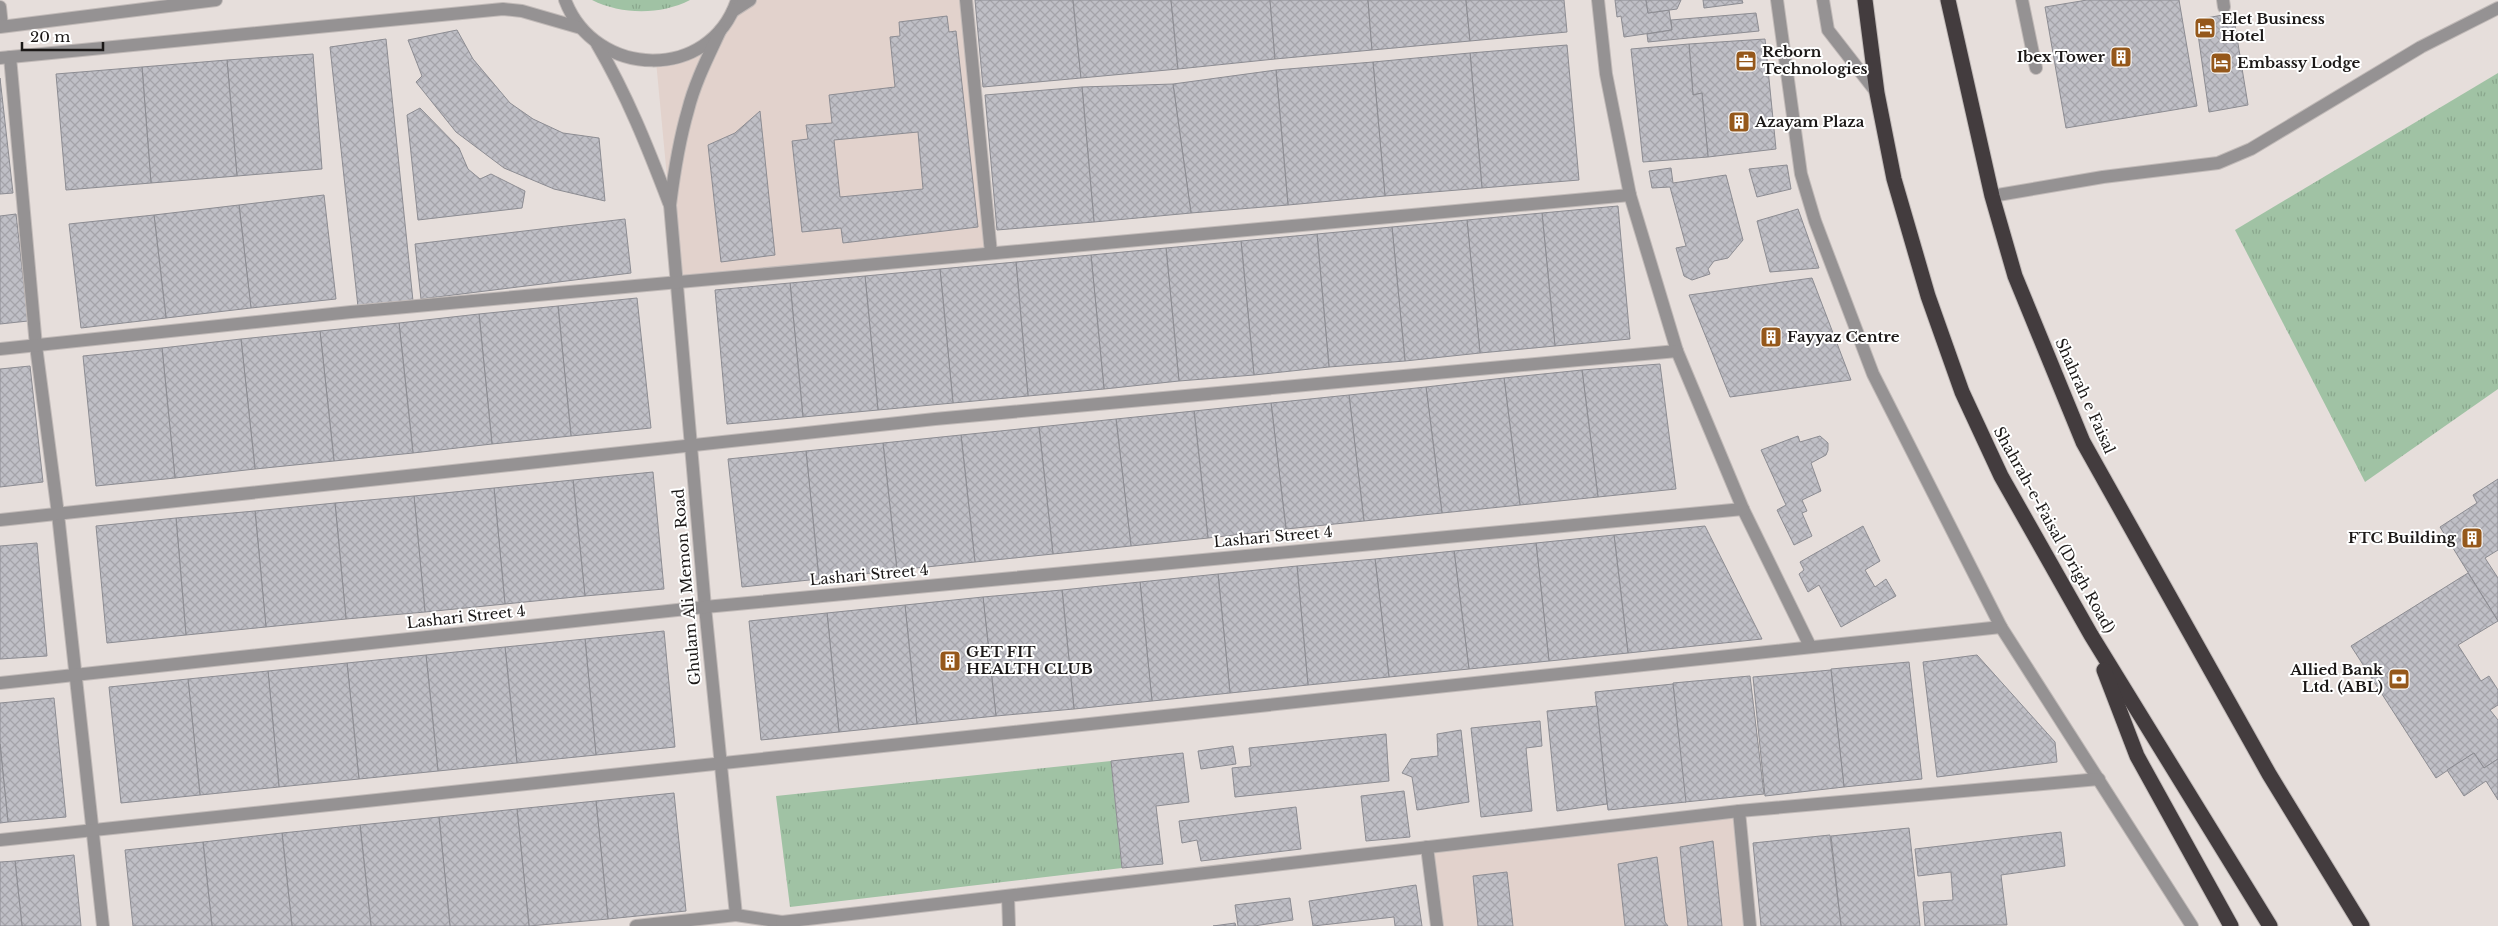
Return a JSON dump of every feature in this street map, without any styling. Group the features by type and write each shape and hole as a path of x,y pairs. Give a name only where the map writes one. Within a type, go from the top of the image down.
{"highway":[{"name":"Shahrah-e-Faisal (Drigh Road)","path":"1865,0 1877,93 1894,179 1928,296 1962,392 2001,476 2091,635 2270,926"},
{"name":"Shahrah e Faisal","path":"1948,0 1992,196 2015,276 2084,442 2269,774 2362,926"},
{"path":"2091,635 2137,756 2231,926"}],"street":[{"path":"0,7 1,26 216,0"},
{"path":"565,0 581,28 596,43 614,54 635,60 656,61 680,57 702,47 720,31"},
{"path":"670,205 677,154 688,109 701,71 735,5 750,0"},
{"path":"966,0 991,254"},
{"path":"1598,0 1606,74 1630,195 1677,351 1743,509 1810,646"},
{"path":"1777,0 1801,174 1815,221 1873,374 2001,627 2192,926"},
{"path":"1823,0 1828,30 1877,93"},
{"path":"2022,0 2036,68"},
{"path":"1992,196 2103,177 2218,163 2251,149 2422,47 2498,8"},
{"path":"103,926 58,514 36,346 5,58 503,9 522,11 581,28"},
{"path":"596,43 618,79 637,119 670,205"},
{"path":"0,349 351,312 1630,195"},
{"name":"Ghulam Ali Memon Road","path":"670,205 705,607 736,915"},
{"path":"0,520 690,444 945,418 1677,351"},
{"name":"Lashari Street 4","path":"0,683 705,607 1743,509"},
{"path":"0,840 2001,627"},
{"path":"636,926 736,915 782,924 1739,811 2099,779"},
{"path":"1739,811 1750,926"},
{"path":"1427,847 1437,926"},
{"path":"1008,896 1009,926"}],"shaded area":[{"path":"750,0 966,0 991,253 677,283 656,61 680,57"},
{"path":"1739,811 1750,926 1437,926 1427,847"}],"green space":[{"path":"592,0 690,0 679,5 654,11 629,11"},
{"path":"2498,73 2498,389 2365,482 2235,230"},
{"path":"1111,761 1122,868 790,907 776,796"}],"building":[{"path":"975,0 1073,0 1081,78 983,87"},
{"path":"1073,0 1171,0 1178,69 1081,78"},
{"path":"1171,0 1270,0 1275,59 1178,69"},
{"path":"1270,0 1368,0 1372,50 1275,59"},
{"path":"1368,0 1466,0 1470,41 1372,50"},
{"path":"1466,0 1564,0 1567,32 1470,41"},
{"path":"1615,0 1646,0 1648,13 1669,10 1672,30 1624,37 1621,16 1617,17"},
{"path":"1646,0 1681,0 1677,9 1648,13"},
{"path":"1703,0 1742,0 1743,3 1704,8"},
{"name":"Ibex Tower","path":"2087,0 2179,0 2197,106 2066,128 2045,7"},
{"path":"1756,13 1759,31 1648,42 1647,34 1672,30 1671,20"},
{"name":"Embassy Lodge","path":"2233,13 2248,105 2209,112 2196,20"},
{"path":"947,16 949,32 956,31 978,227 843,243 841,228 802,232 792,141 808,139 806,125 832,123 829,95 895,87 890,37 900,36 899,22","holes":["918,132 923,189 840,197 834,140"]},
{"path":"457,30 473,59 510,103 533,119 563,133 599,138 605,201 554,189 504,168 456,132 416,82 422,76 408,40"},
{"path":"386,39 413,301 358,307 330,47"},
{"name":"Azayam Plaza","path":"1765,39 1776,149 1708,157 1702,93 1693,95 1689,44"},
{"path":"1689,44 1693,95 1702,93 1708,157 1643,162 1631,49"},
{"path":"1567,45 1579,180 1482,188 1470,53"},
{"path":"1470,53 1482,188 1385,196 1373,62"},
{"path":"313,54 322,169 237,176 227,60"},
{"path":"227,60 237,176 151,183 142,67"},
{"path":"1373,62 1385,196 1288,205 1276,70"},
{"path":"142,67 151,183 66,190 56,74"},
{"path":"1276,70 1288,205 1191,213 1173,84"},
{"path":"0,78 13,193 0,194"},
{"path":"1173,84 1191,213 1094,222 1082,87"},
{"path":"1082,87 1094,222 997,230 985,95"},
{"path":"420,108 459,148 468,169 480,179 491,174 525,191 522,208 418,220 407,115"},
{"path":"760,111 775,255 721,262 708,145 735,133"},
{"path":"1787,165 1791,189 1757,197 1749,169"},
{"path":"1671,168 1673,183 1726,175 1743,240 1728,258 1714,261 1708,269 1710,274 1692,280 1684,276 1676,248 1686,246 1670,187 1652,188 1649,171"},
{"path":"324,195 336,299 251,308 239,205"},
{"path":"239,205 251,308 166,318 154,215"},
{"path":"1618,206 1630,339 1555,346 1542,213"},
{"path":"1798,209 1819,268 1770,272 1757,221"},
{"path":"1542,213 1555,346 1480,353 1467,220"},
{"path":"16,214 28,321 0,324 0,216"},
{"path":"154,215 166,318 81,328 69,224"},
{"path":"625,219 631,273 421,299 415,244"},
{"path":"1467,220 1480,353 1405,361 1392,227"},
{"path":"1392,227 1405,361 1329,367 1317,234"},
{"path":"1317,234 1329,367 1254,375 1241,241"},
{"path":"1241,241 1254,375 1179,381 1166,248"},
{"path":"1166,248 1179,381 1104,389 1091,255"},
{"path":"1091,255 1104,389 1028,396 1016,262"},
{"path":"1016,262 1028,396 953,403 940,269"},
{"path":"940,269 953,403 878,410 865,276"},
{"path":"865,276 878,410 803,417 790,283"},
{"name":"Fayyaz Centre","path":"1812,278 1851,380 1730,397 1689,295"},
{"path":"790,283 803,417 727,424 715,290"},
{"path":"637,298 651,428 571,436 558,306"},
{"path":"558,306 571,436 492,444 479,314"},
{"path":"479,314 492,444 413,453 399,323"},
{"path":"399,323 413,453 334,461 320,331"},
{"path":"320,331 334,461 255,469 241,339"},
{"path":"241,339 255,469 175,478 162,348"},
{"path":"162,348 175,478 96,486 83,356"},
{"path":"1660,364 1676,489 1598,497 1582,370"},
{"path":"30,366 43,482 0,487 0,369"},
{"path":"1582,370 1598,497 1520,505 1504,378"},
{"path":"1504,378 1520,505 1442,513 1426,387"},
{"path":"1426,387 1442,513 1364,521 1349,395"},
{"path":"1349,395 1364,521 1286,529 1271,403"},
{"path":"1271,403 1286,529 1208,538 1194,411"},
{"path":"1194,411 1208,538 1131,546 1116,419"},
{"path":"1116,419 1131,546 1053,554 1039,427"},
{"path":"1039,427 1053,554 975,562 961,435"},
{"path":"961,435 975,562 897,570 883,443"},
{"path":"1798,436 1800,442 1820,436 1828,443 1828,450 1826,455 1811,463 1821,491 1802,500 1807,511 1802,513 1812,536 1794,545 1777,510 1786,505 1761,450"},
{"path":"883,443 897,570 819,579 806,451"},
{"path":"806,451 819,579 742,587 728,459"},
{"path":"653,472 664,589 585,596 573,480"},
{"name":"FTC Building","path":"2498,479 2498,550 2485,558 2498,578 2498,621 2440,527 2477,503 2473,495"},
{"path":"573,480 585,596 505,604 494,488"},
{"path":"494,488 505,604 425,612 414,496"},
{"path":"414,496 425,612 346,619 335,503"},
{"path":"335,503 346,619 266,627 255,511"},
{"path":"255,511 266,627 186,635 176,518"},
{"path":"176,518 186,635 107,643 96,526"},
{"path":"1705,526 1762,639 1628,653 1614,535"},
{"path":"1863,526 1880,561 1865,570 1875,587 1886,579 1896,596 1841,627 1819,585 1808,592 1799,574 1804,570 1800,562"},
{"path":"1614,535 1628,653 1549,661 1536,543"},
{"path":"37,543 47,656 0,659 0,546"},
{"path":"1536,543 1549,661 1469,669 1454,551"},
{"path":"1454,551 1469,669 1389,677 1375,559"},
{"path":"1375,559 1389,677 1308,685 1297,566"},
{"path":"1297,566 1308,685 1230,693 1218,574"},
{"path":"2468,573 2498,621 2458,645 2481,681 2489,676 2498,690 2498,705 2490,710 2498,720 2498,759 2484,768 2474,753 2436,778 2351,646"},
{"path":"1218,574 1230,693 1152,701 1140,582"},
{"path":"1140,582 1152,701 1074,709 1062,590"},
{"path":"1062,590 1074,709 996,716 983,597"},
{"name":"GET FIT HEALTH CLUB","path":"983,597 996,716 917,724 905,605"},
{"path":"905,605 917,724 839,732 827,613"},
{"path":"827,613 839,732 761,740 749,621"},
{"path":"664,631 675,747 596,755 585,639"},
{"path":"585,639 596,755 517,763 505,647"},
{"path":"505,647 517,763 438,771 426,655"},
{"path":"426,655 438,771 359,779 347,663"},
{"path":"1977,655 2055,742 2057,762 1937,777 1923,662"},
{"path":"1909,662 1922,779 1844,787 1831,669"},
{"path":"347,663 359,779 279,787 268,671"},
{"path":"1831,670 1844,787 1765,796 1753,677"},
{"path":"268,671 279,787 200,795 188,679"},
{"path":"1750,676 1764,794 1685,802 1673,683"},
{"path":"188,679 200,795 121,803 109,687"},
{"path":"1673,684 1686,802 1608,810 1595,692"},
{"path":"54,698 66,817 8,822 0,744 0,703"},
{"path":"1597,706 1607,804 1557,811 1547,711"},
{"path":"1540,721 1542,746 1526,748 1532,811 1481,817 1471,728"},
{"path":"1461,730 1469,802 1417,810 1412,777 1402,773 1411,759 1438,756 1437,734"},
{"path":"1386,734 1389,781 1235,797 1232,768 1251,766 1249,748"},
{"path":"0,744 8,822 0,823"},
{"path":"1233,746 1236,764 1201,769 1198,751"},
{"path":"1183,753 1189,802 1156,806 1163,864 1122,868 1111,761"},
{"path":"2474,753 2484,768 2498,759 2498,800 2486,781 2464,796 2447,770"},
{"path":"1404,791 1410,837 1366,841 1361,796"},
{"path":"674,793 686,911 608,919 596,801"},
{"path":"596,801 608,919 529,926 517,809"},
{"path":"1296,807 1301,849 1201,861 1197,840 1182,843 1179,821"},
{"path":"517,809 529,926 450,926 439,817"},
{"path":"439,817 450,926 371,926 360,825"},
{"path":"360,825 371,926 292,926 282,833"},
{"path":"1909,828 1920,926 1841,926 1831,836"},
{"path":"2061,832 2065,866 2001,875 2007,925 1925,926 1923,902 1953,900 1951,872 1918,876 1915,849"},
{"path":"282,833 292,926 212,926 203,842"},
{"path":"1830,835 1841,926 1761,926 1753,843"},
{"path":"1713,841 1722,926 1688,926 1680,847"},
{"path":"203,842 212,926 133,926 125,850"},
{"path":"74,855 81,926 22,926 15,861"},
{"path":"1657,857 1665,922 1668,926 1625,926 1618,864"},
{"path":"15,861 22,926 0,926 0,862"},
{"path":"1507,872 1513,926 1478,926 1473,876"},
{"path":"1416,885 1422,926 1395,926 1394,917 1313,926 1309,901"},
{"path":"1290,898 1293,920 1254,926 1238,926 1235,905"},
{"path":"1235,923 1236,926 1213,926"}],"place":[{"name":"Elet Business Hotel","path":"2205,28"},
{"name":"Ibex Tower","path":"2121,57"},
{"name":"Reborn Technologies","path":"1746,61"},
{"name":"Embassy Lodge","path":"2221,63"},
{"name":"Azayam Plaza","path":"1739,122"},
{"name":"Fayyaz Centre","path":"1771,337"},
{"name":"FTC Building","path":"2472,538"},
{"name":"GET FIT HEALTH CLUB","path":"950,661"},
{"name":"Allied Bank Ltd. (ABL)","path":"2399,679"}]}
